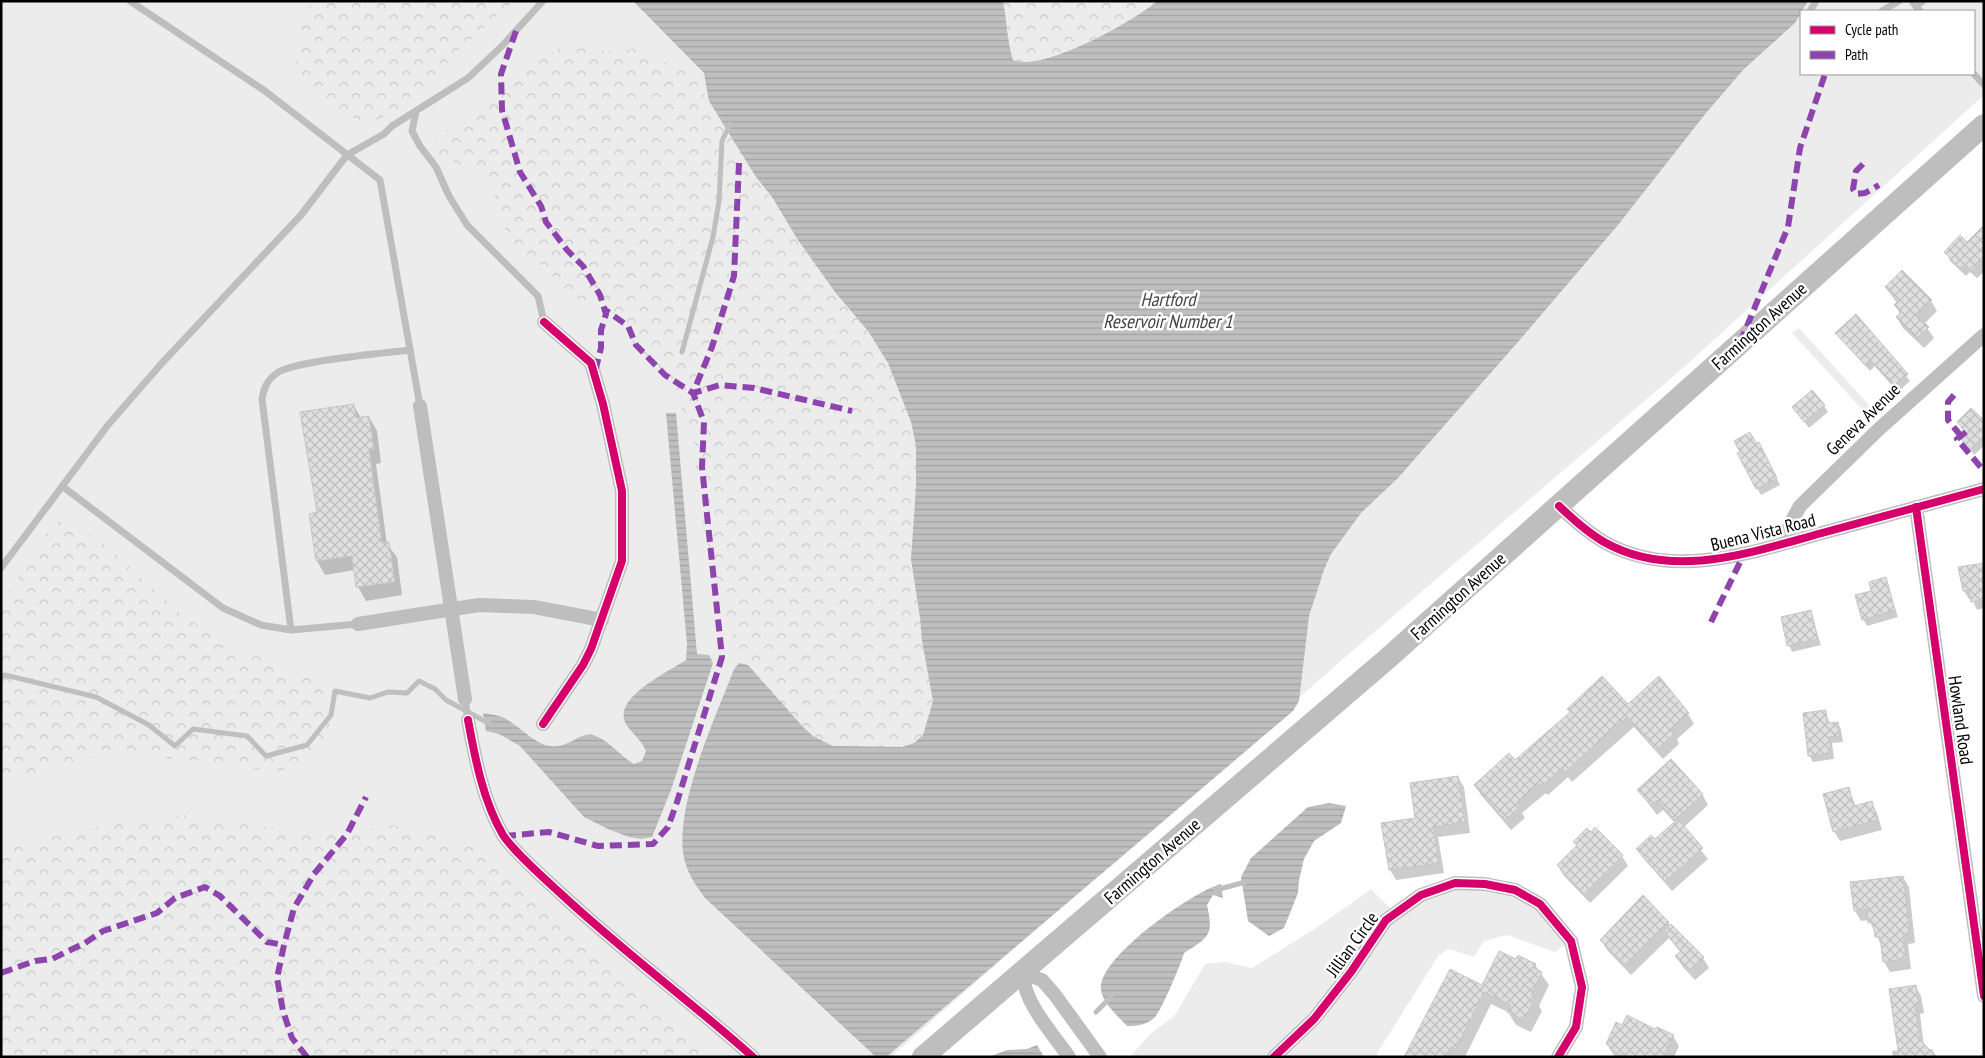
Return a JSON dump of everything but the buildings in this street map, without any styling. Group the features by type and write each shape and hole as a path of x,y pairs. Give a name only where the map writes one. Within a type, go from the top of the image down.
{"main road":[{"name":"Farmington Avenue","path":"923,1057 1387,659 1984,125"}],"street":[{"path":"542,724 583,665 602,620 622,561 622,491 603,404 591,363 544,322"},
{"name":"Geneva Avenue","path":"1784,544 1790,524 1800,506 1879,429 1984,335"},
{"path":"420,406 465,699"},
{"name":"Buena Vista Road","path":"1559,506 1579,524 1604,542 1628,552 1670,560 1694,562 1720,559 1784,544 1984,489"},
{"name":"Howland Road","path":"1916,507 1984,996"},
{"path":"358,624 480,604 534,607 602,620"},
{"path":"468,720 486,794 504,836 545,880 594,925 645,968 692,1003 753,1057"},
{"name":"Jillian Circle","path":"1274,1057 1314,1019 1351,972 1386,920 1421,895 1455,883 1485,884 1515,890 1540,904 1571,941 1582,987 1576,1027 1558,1057"},
{"path":"1069,1057 1030,1002 1024,989 1022,973 1042,980 1056,994 1100,1057"}],"lane":[{"path":"130,1 265,92 380,180 420,406"},
{"path":"1,568 108,424 182,341 301,214 347,155 384,134 392,126 468,78 502,46 543,1"},
{"path":"1884,10 1899,1"},
{"path":"1916,6 1923,1"},
{"path":"416,111 412,131 420,146 436,167 449,196 467,225 538,296 544,322"},
{"path":"291,630 262,399 265,387 278,371 298,366 410,350"},
{"path":"62,486 223,608 261,625 291,630 358,624"},
{"path":"465,699 468,720"}],"green space":[{"path":"1,1 1984,1 1984,95 1683,368 1343,659 891,1057 1,1057"},
{"path":"313,1 516,1 497,15 431,78 406,105 373,122 362,122 340,112 313,89 298,70 296,58 300,47 297,24"},
{"path":"1003,1 1157,1 1109,32 1065,52 1044,59 1026,62 1013,60 1009,46"},
{"path":"562,47 610,51 635,49 691,74 798,240 835,292 868,331 888,363 911,422 916,445 916,487 911,559 922,641 933,701 923,735 914,743 903,747 857,748 834,746 823,742 804,728 748,665 732,633 704,530 698,496 694,438 680,406 659,375 654,364 640,353 614,315 572,296 547,270 513,244 506,234 502,212 488,181 480,172 448,160 438,153 434,142 453,125 474,113 519,71"},
{"path":"1799,328 1877,414 1871,419 1792,333"},
{"path":"62,517 68,519 109,548 184,617 245,651 281,663 291,671 322,683 326,688 327,713 331,731 325,747 308,755 300,764 283,771 230,768 201,761 169,759 135,751 87,758 16,778 1,779 1,604 45,536"},
{"path":"185,815 322,835 347,835 370,828 393,825 473,844 512,872 676,1022 691,1032 699,1044 700,1057 1,1057 1,851 81,829"},
{"path":"1455,883 1515,890 1571,941 1555,952 1507,935 1484,941 1474,957 1449,949 1439,955 1377,1053 1377,1057 1130,1057 1149,1035 1175,1015 1205,964 1225,962 1252,968 1319,926 1371,889 1395,913"}],"water":[{"name":"Hartford Reservoir Number 1","path":"633,1 1003,1 1009,46 1013,60 1026,62 1044,59 1087,43 1146,10 1157,1 1808,1 1803,10 1800,10 1800,15 1795,23 1744,69 1706,113 1618,225 1398,478 1361,513 1331,554 1309,616 1299,701 1293,711 886,1057 876,1057 705,898 685,862 682,841 684,818 697,765 734,669 739,663 748,665 813,736 833,746 903,747 914,743 923,735 933,701 922,641 911,559 916,487 916,445 911,422 888,363 868,331 835,292 798,240 772,197 756,177 709,101 704,73"},
{"path":"666,413 676,413 697,654 709,655 713,663 671,790 652,837 641,839 629,837 608,829 584,817 520,746 499,734 486,731 483,713 502,717 545,745 559,746 583,736 593,735 599,737 634,764 642,761 646,751 625,722 624,713 627,703 645,686 686,660 687,644"},
{"path":"1329,803 1346,806 1341,823 1314,841 1304,859 1298,893 1284,928 1269,936 1248,921 1241,877 1251,858 1308,807"},
{"path":"1221,884 1223,898 1213,895 1207,905 1210,923 1208,934 1184,953 1158,1013 1152,1020 1146,1023 1127,1026 1104,999 1101,989 1104,976 1115,960 1150,927 1190,899"},
{"path":"1037,1045 1044,1057 989,1057 1007,1050 1027,1049"}],"waterway":[{"path":"682,352 713,237 719,201 722,141 730,124"},
{"path":"1,677 5,675 96,697 149,725 175,746 193,729 247,736 266,756 307,745 331,715 335,691 370,698 388,692 407,693 419,681 435,689 446,700 490,724"},
{"path":"1216,890 1249,881"},
{"path":"1096,1012 1111,997"}],"marked path":[{"path":"516,31 501,74 502,110 520,172 541,206 546,222 567,250 583,266 600,295 606,314 601,330 601,348 595,372"},
{"path":"1740,343 1788,227 1800,148 1825,75"},
{"path":"739,163 734,276 712,347 693,393 720,385 754,388 852,411"},
{"path":"1863,164 1856,171 1853,189 1856,194 1865,193 1879,185"},
{"path":"504,836 549,832 598,846 653,844 668,827 722,657 702,467 704,422 693,393 665,375 636,345 628,326 604,309"},
{"path":"1954,395 1948,402 1948,420 1961,436"},
{"path":"1966,432 1957,439 1984,471"},
{"path":"1711,622 1744,554"},
{"path":"307,1057 292,1038 283,1011 277,978 284,945 294,908 314,874 347,834 366,797"},
{"path":"1,973 35,961 52,959 85,943 103,931 157,913 175,898 205,887 220,896 267,942 284,945"}],"cycle path":[{"path":"543,724 583,665 591,649 622,561 622,491 603,404 591,363 544,322"},
{"path":"1559,506 1598,538 1630,554 1657,560 1685,561 1713,559 1768,548 1984,489"},
{"path":"1916,507 1984,996"},
{"path":"468,720 485,794 496,822 508,842 530,865 583,913 753,1057"},
{"path":"1274,1057 1314,1019 1351,972 1386,920 1421,895 1455,883 1485,884 1515,890 1540,904 1571,941 1582,987 1576,1027 1558,1057"}]}
